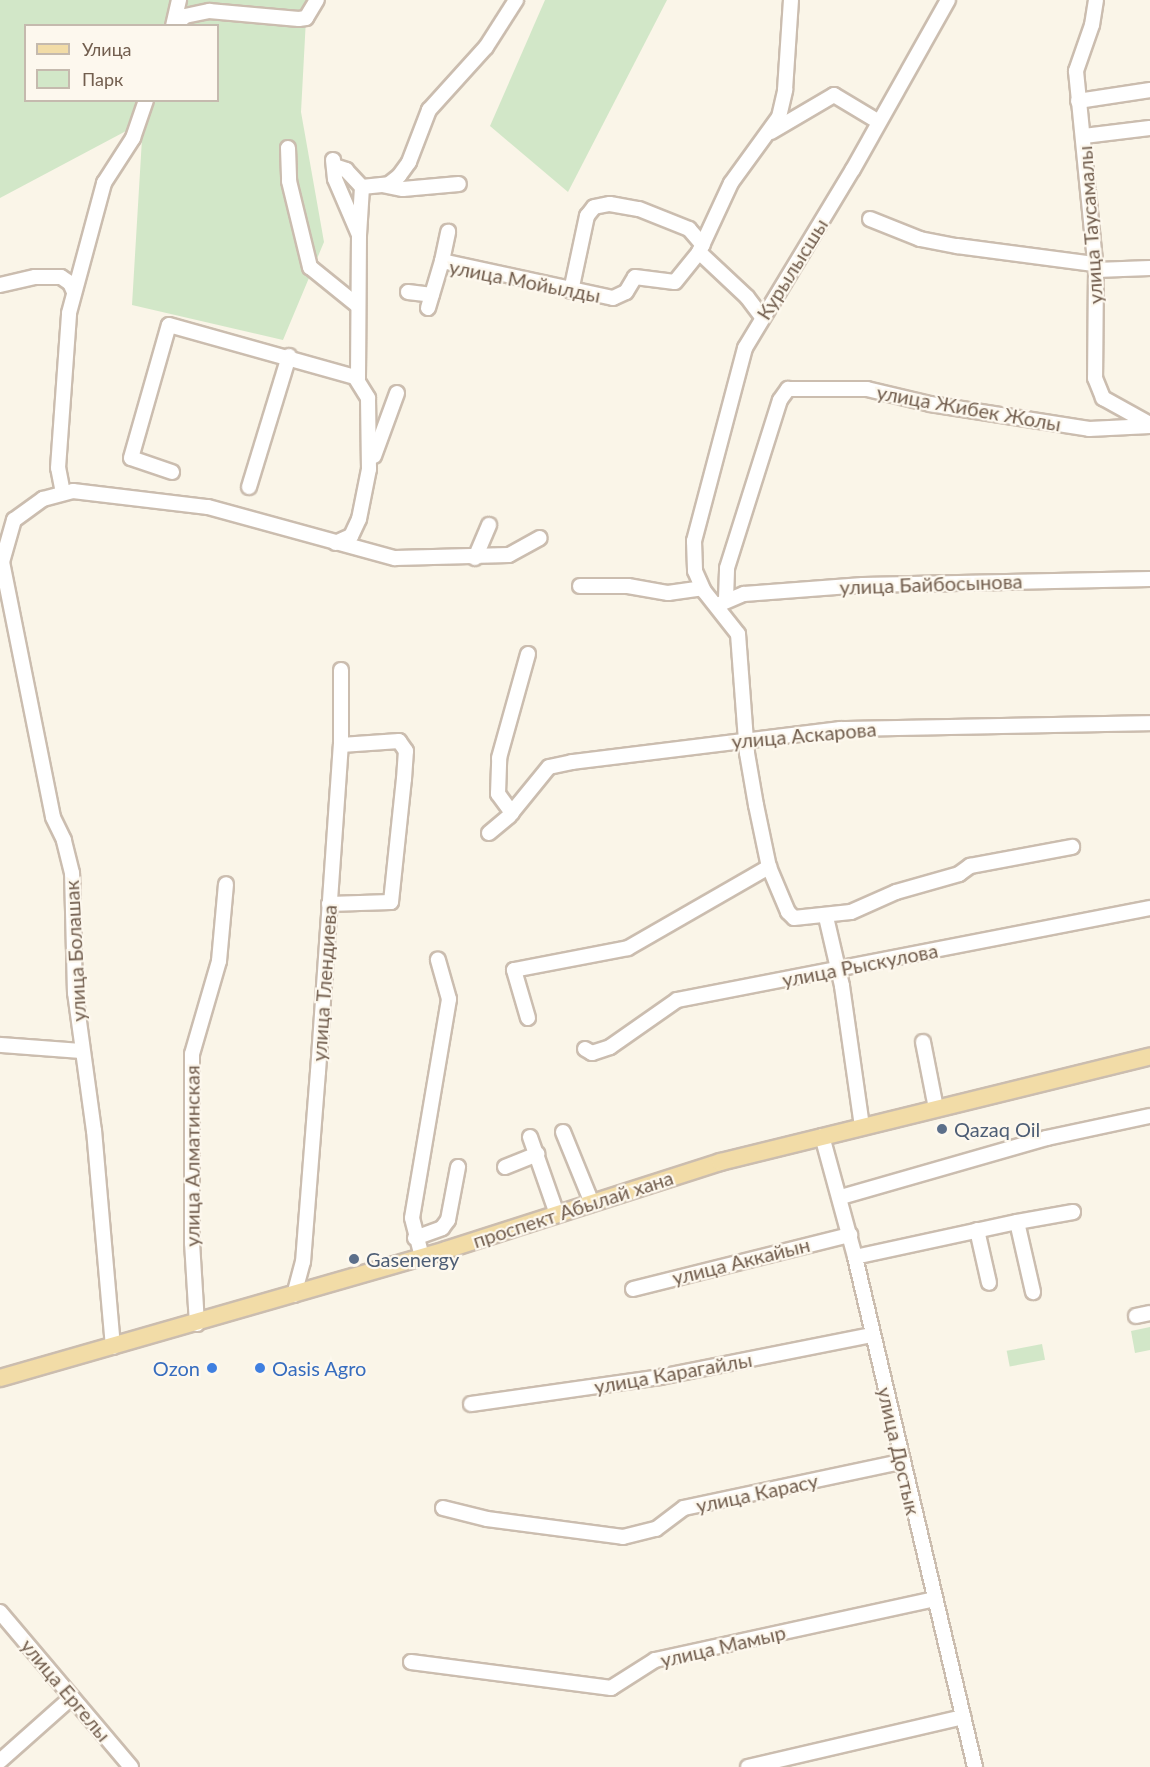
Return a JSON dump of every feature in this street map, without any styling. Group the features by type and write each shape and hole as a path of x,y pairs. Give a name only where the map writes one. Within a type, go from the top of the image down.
{"main road":[{"name":"проспект Абылай хана","path":"0,1378 196,1324 422,1257 720,1162 1150,1056"}],"street":[{"path":"174,24 179,0"},
{"path":"176,24 185,16 209,10 306,18 317,0"},
{"path":"362,187 382,184 399,176 409,162 429,110 486,47 516,0"},
{"path":"701,249 731,183 779,117 785,90 791,0"},
{"name":"Курылысшы","path":"702,588 694,561 694,541 745,348 762,317 774,304 948,0"},
{"name":"улица Таусамалы","path":"1096,0 1092,25 1076,70 1095,267 1097,388 1111,403 1150,425"},
{"path":"1078,101 1150,90"},
{"path":"769,133 834,95 879,122"},
{"path":"145,102 134,138 104,183 74,292 66,338 58,458 63,493 111,494 208,507 395,558 476,558 509,555 540,538"},
{"path":"1084,136 1150,128"},
{"path":"288,148 290,181 310,267 357,305"},
{"path":"359,235 335,179 333,163 346,170 362,187 357,305 358,379 368,398 369,470"},
{"path":"382,184 403,189 459,184"},
{"path":"571,291 586,216 594,207 610,204 639,209 689,229 701,249 747,297 762,317"},
{"path":"870,219 920,239 957,246 1095,267 1150,268"},
{"path":"442,261 448,232"},
{"name":"улица Мойылды","path":"428,308 442,261 571,291 613,298 626,292 635,277 671,283 701,249"},
{"path":"0,285 35,277 61,278 70,283 74,292"},
{"path":"408,292 432,295"},
{"path":"172,472 131,458 169,325 289,356 358,379"},
{"path":"249,487 289,356"},
{"name":"улица Жибек Жолы","path":"721,606 728,568 780,400 788,388 867,389 930,404 1089,429 1150,425"},
{"path":"335,543 351,536 358,519 369,470 397,393"},
{"name":"улица Болашак","path":"63,493 43,499 14,520 2,562 53,817 64,840 72,873 75,993 81,1052 94,1131 113,1347"},
{"path":"476,558 489,525"},
{"name":"улица Байбосынова","path":"721,606 781,591 938,581 1150,579"},
{"path":"580,586 628,586 668,593 702,588 721,606 738,634 746,739 769,867 788,912 794,918 825,917 865,908 896,892 959,874 989,860 1072,847"},
{"path":"512,813 498,794 498,768 528,654"},
{"name":"улица Тлендиева","path":"294,1295 303,1262 341,745 341,670"},
{"name":"улица Аскарова","path":"489,833 512,813 549,767 746,739 908,726 1150,723"},
{"path":"329,904 391,902 404,779 406,750 399,741 341,745"},
{"path":"528,1018 514,970 628,948 769,867"},
{"name":"улица Алматинская","path":"196,1324 192,1243 192,1054 219,961 226,884"},
{"name":"улица Рыскулова","path":"585,1049 592,1053 610,1047 677,1000 838,971 1030,929 1150,908"},
{"path":"825,917 838,971 862,1126"},
{"path":"422,1257 415,1238 412,1218 449,999 438,960"},
{"path":"923,1042 936,1108"},
{"path":"0,1045 81,1052"},
{"path":"841,1197 1047,1138 1150,1116"},
{"path":"563,1132 592,1203"},
{"name":"улица Достык","path":"822,1136 841,1197 901,1462 975,1767"},
{"path":"505,1167 536,1143 557,1214"},
{"path":"415,1238 442,1228 448,1220 458,1167"},
{"path":"855,1257 1073,1212"},
{"path":"1017,1222 1033,1292"},
{"path":"977,1230 989,1283"},
{"name":"улица Аккайын","path":"633,1289 850,1235"},
{"path":"1136,1316 1150,1313"},
{"name":"улица Карагайлы","path":"471,1404 660,1377 873,1335"},
{"name":"улица Карасу","path":"443,1508 488,1519 623,1537 656,1529 684,1508 901,1462"},
{"name":"улица Мамыр","path":"411,1662 611,1688 655,1660 934,1599"},
{"name":"улица Ергелы","path":"0,1612 131,1767"},
{"path":"0,1761 72,1697"},
{"path":"748,1767 963,1717"}],"green space":[{"path":"0,0 307,0 301,112 324,242 283,340 132,305 143,122 0,198"},
{"path":"545,0 667,0 568,192 490,126"},
{"path":"1150,1327 1150,1350 1135,1353 1131,1331"},
{"path":"1042,1344 1045,1360 1010,1367 1007,1351"}],"place":[{"name":"Qazaq Oil","path":"942,1129"},
{"name":"Gasenergy","path":"354,1259"},
{"name":"Ozon","path":"212,1368"},
{"name":"Oasis Agro","path":"260,1368"}]}
